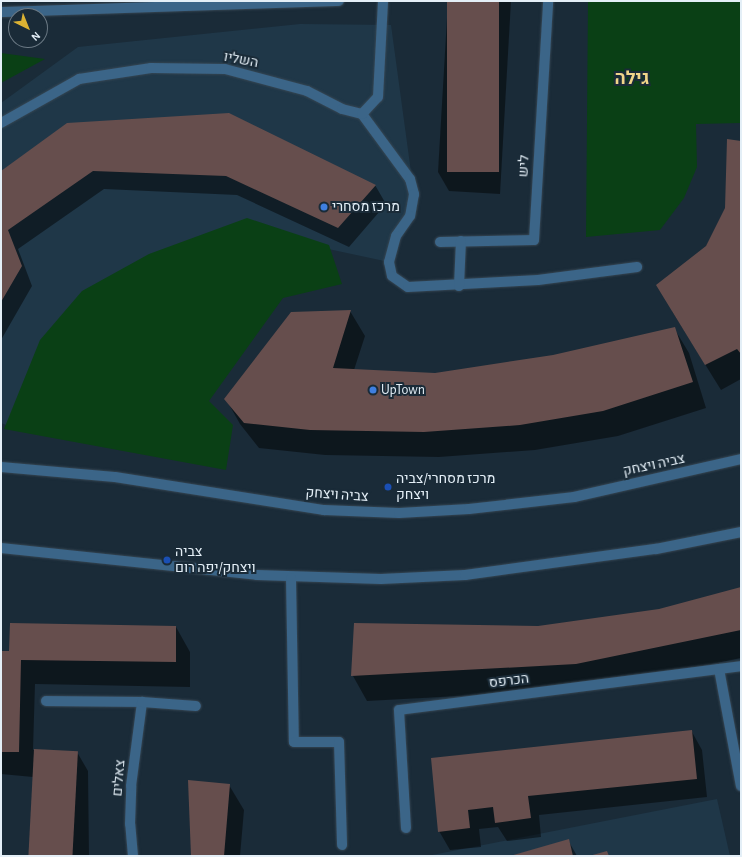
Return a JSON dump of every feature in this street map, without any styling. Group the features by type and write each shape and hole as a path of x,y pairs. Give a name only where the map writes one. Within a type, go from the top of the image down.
{"street":[{"path":"1,12 338,1"},
{"path":"383,1 378,97 362,114 410,179 414,194 410,216 396,236 389,262 392,276 408,287 459,286 538,280 637,267"},
{"name":"ליש","path":"440,242 534,240 548,1"},
{"name":"השליו","path":"1,123 79,79 151,68 225,69 307,91 342,109 362,114"},
{"path":"459,286 461,241"},
{"name":"צביה ויצחק","path":"1,467 115,477 324,510 399,513 469,509 574,497 741,459"},
{"path":"1,548 291,578 381,579 465,575 656,549 741,532"},
{"path":"291,578 294,742 339,742 342,845"},
{"name":"הכרפס","path":"406,828 399,710 741,666"},
{"path":"719,669 741,786"},
{"path":"46,701 142,702 196,706"},
{"name":"צאלים","path":"133,856 130,824 131,786 142,702"}],"shaded area":[{"path":"300,24 391,25 414,194 389,262 319,247 9,426 1,423 1,103 78,47"},
{"path":"717,799 730,856 427,856"}],"green space":[{"path":"588,1 741,1 741,123 696,124 697,167 684,198 660,230 586,237"},
{"path":"1,53 45,59 1,83"},
{"path":"247,218 329,245 342,284 283,298 209,401 233,425 226,470 4,429 40,340 82,291 149,254"}],"building":[{"path":"447,1 499,1 499,172 447,172"},
{"name":"מרכז מסחרי","path":"229,113 376,185 338,228 226,176 93,171 8,230 22,266 1,302 1,171 67,123"},
{"path":"727,139 741,141 741,354 737,349 705,365 656,285 706,246 725,208"},
{"path":"351,310 333,368 435,373 553,355 675,327 693,382 603,411 520,425 424,432 310,430 244,423 224,399 291,312"},
{"path":"741,587 741,630 576,664 351,676 354,623 538,626 659,609"},
{"path":"10,623 176,626 176,662 21,660 19,752 1,752 1,651 9,651"},
{"path":"692,730 697,779 528,796 531,818 495,823 493,807 468,810 470,828 438,832 431,758"},
{"path":"34,749 78,751 72,856 28,856"},
{"path":"188,780 230,784 224,856 191,856"},
{"path":"569,839 573,856 510,856"},
{"path":"607,851 609,856 589,856"}],"place":[{"name":"מרכז מסחרי","path":"324,207"},
{"name":"UpTown","path":"373,390"},
{"name":"מרכז מסחרי/צביה ויצחק","path":"388,487"},
{"name":"צביה ויצחק/יפה רום","path":"167,560"}],"district":[{"name":"גילה","path":"632,79"}]}
